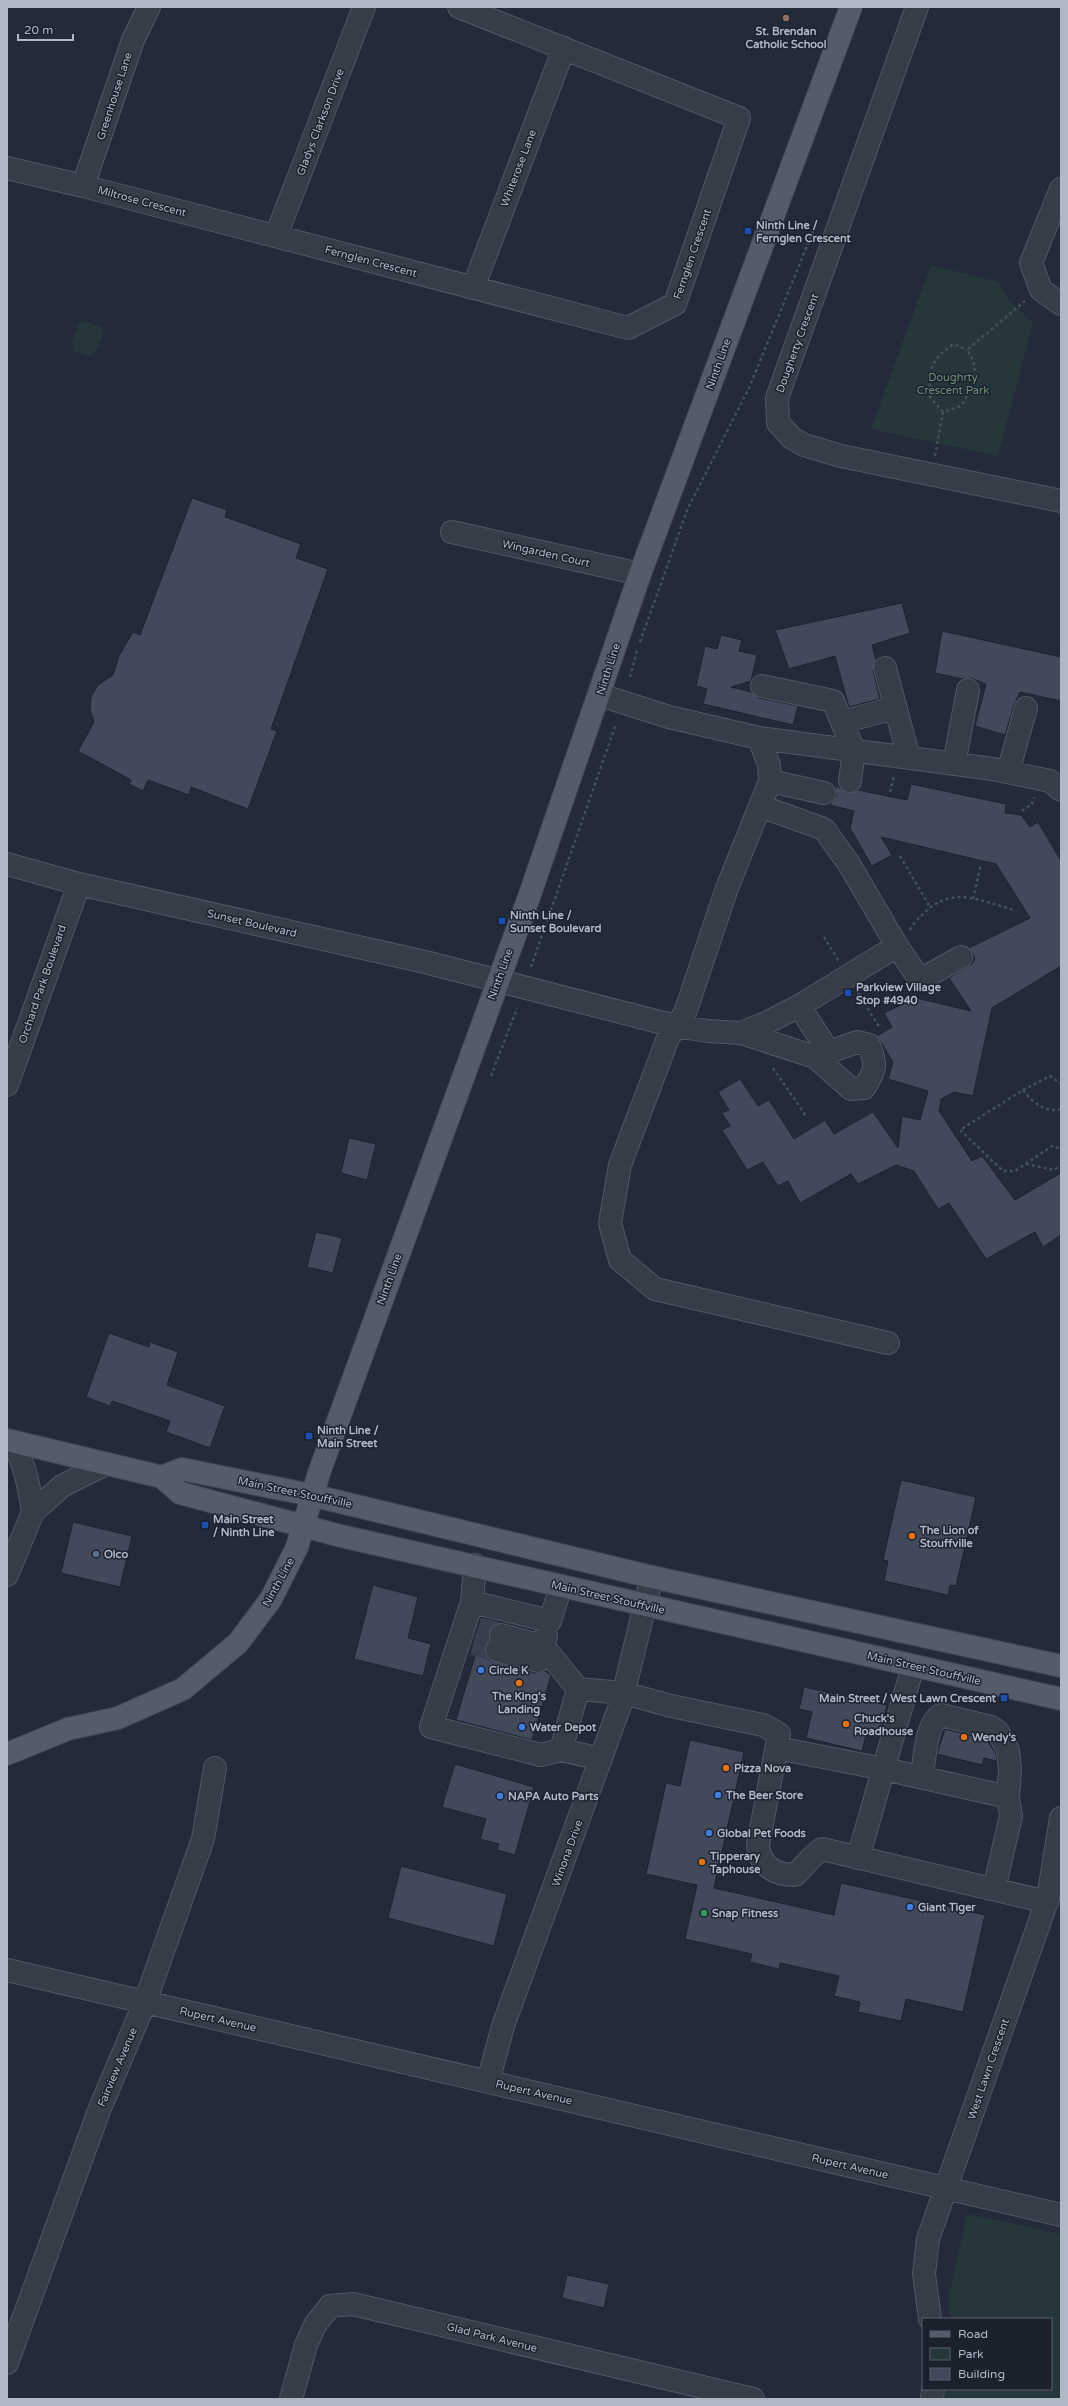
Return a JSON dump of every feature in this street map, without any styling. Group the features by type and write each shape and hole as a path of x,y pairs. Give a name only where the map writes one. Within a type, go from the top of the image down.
{"main road":[{"name":"Ninth Line","path":"7,1754 68,1729 118,1718 183,1689 238,1642 270,1599 297,1547 311,1495 600,695 640,574 851,7"},
{"name":"Main Street Stouffville","path":"10,1441 162,1477 180,1493 302,1526 1061,1699"},
{"name":"Main Street Stouffville","path":"162,1477 182,1469 311,1495 652,1577 1061,1666"}],"street":[{"name":"Greenhouse Lane","path":"83,186 133,40 149,7"},
{"name":"Gladys Clarkson Drive","path":"276,236 364,7"},
{"name":"Fernglen Crescent","path":"276,236 628,328 675,304 739,118 459,7"},
{"name":"Dougherty Crescent","path":"917,7 777,398 778,423 792,438 804,445 841,456 1061,501"},
{"name":"Whiterose Lane","path":"473,288 564,48"},
{"name":"Miltrose Crescent","path":"7,168 276,236"},
{"path":"1061,189 1031,263 1040,290 1061,304"},
{"name":"Wingarden Court","path":"452,532 640,574"},
{"path":"885,668 909,758"},
{"path":"762,686 833,701 854,751 850,781"},
{"path":"954,764 968,690"},
{"path":"600,695 669,717 759,738 1008,772 1050,781 1061,790"},
{"path":"842,722 896,708"},
{"path":"1008,772 1026,708"},
{"path":"759,738 769,765 770,781 727,888 685,1013 668,1038 620,1165 610,1223 620,1260 655,1289 888,1343"},
{"path":"770,781 824,793"},
{"path":"760,806 824,829 849,864 897,946 920,980 961,957"},
{"name":"Sunset Boulevard","path":"7,864 79,884 498,980 675,1026 741,1033 822,1054 799,1006"},
{"name":"Orchard Park Boulevard","path":"7,1085 79,884"},
{"path":"741,1033 799,1006 897,946"},
{"path":"10,1441 22,1460 28,1481 33,1512"},
{"path":"7,1575 33,1512 62,1486 106,1464"},
{"path":"475,1565 469,1634 431,1726 541,1755 561,1750 601,1759"},
{"name":"Winona Drive","path":"488,2082 503,2026 624,1694 644,1605 652,1577"},
{"path":"499,1642 538,1661 561,1586"},
{"path":"472,1602 550,1621"},
{"path":"543,1646 578,1689 624,1694 671,1706 763,1725 779,1734 758,1845 759,1856 764,1865 781,1873 795,1874 806,1866 813,1854 822,1849 1047,1902"},
{"path":"858,1858 913,1666"},
{"path":"561,1750 578,1689"},
{"path":"922,1777 932,1724 941,1715 991,1727 998,1732 1008,1750 1010,1770 1008,1797 1011,1816 994,1889"},
{"path":"777,1748 922,1777 1008,1797"},
{"name":"Fairview Avenue","path":"7,2363 100,2108 145,2002 203,1839 215,1768"},
{"name":"West Lawn Crescent","path":"930,2318 924,2274 928,2239 1047,1902 1061,1818"},
{"name":"Rupert Avenue","path":"7,1970 1061,2215"},
{"name":"Glad Park Avenue","path":"291,2399 306,2345 315,2325 330,2306 353,2304 753,2399"}],"path":[{"path":"630,677 637,651 688,508 749,388 816,225"},
{"path":"967,350 1040,290"},
{"path":"954,344 967,350 974,360 974,386 961,406 943,412 930,397 931,367 939,353 954,344"},
{"path":"932,474 943,412"},
{"path":"531,968 616,724"},
{"path":"900,856 930,907"},
{"path":"973,899 981,864"},
{"path":"897,946 906,941 912,925 930,907 948,897 960,896 1014,910"},
{"path":"491,1076 517,1008"},
{"path":"773,1068 806,1116"},
{"path":"1061,1084 1050,1076 1023,1090 960,1130 1003,1171 1015,1171 1052,1146 1061,1149"},
{"path":"1023,1090 1032,1103 1056,1110 1061,1109"},
{"path":"1026,1164 1054,1170 1061,1165"}],"green space":[{"name":"Doughrty Crescent Park","path":"931,265 999,282 1008,299 1033,323 998,456 871,429"},
{"path":"83,321 101,326 104,333 95,353 89,357 74,351 72,342 79,323"},
{"path":"967,2214 1061,2234 1061,2399 943,2399 946,2390 1052,2390 1052,2318 950,2318 950,2291"}],"building":[{"path":"192,498 227,510 225,517 301,544 296,558 328,569 271,729 277,731 248,809 191,787 189,795 148,780 143,791 129,784 131,780 78,751 94,722 90,710 91,697 98,685 113,675 119,656 133,632 140,635"},
{"path":"902,603 910,633 872,645 876,660 873,671 880,699 849,707 835,656 789,669 775,630"},
{"path":"942,631 1061,657 1061,701 1020,692 1014,705 1005,735 975,726 986,684 971,678 963,679 935,673"},
{"path":"721,635 742,640 739,651 757,655 751,681 731,687 751,692 759,698 798,706 793,725 703,704 707,689 696,686 705,646 717,649"},
{"path":"911,784 1006,804 1005,813 1021,815 1030,827 1038,822 1061,861 1061,966 992,1008 973,1096 954,1092 941,1099 939,1111 972,1161 982,1156 1015,1200 1061,1173 1061,1235 1043,1247 1035,1232 986,1259 949,1203 938,1209 914,1171 896,1165 858,1184 851,1174 800,1203 788,1181 778,1186 763,1162 747,1170 722,1130 730,1126 722,1113 729,1110 718,1092 740,1079 758,1106 769,1100 794,1139 825,1120 834,1134 873,1112 898,1148 902,1116 920,1120 928,1091 888,1079 893,1062 877,1036 892,1027 884,1013 916,998 971,1011 949,978 972,964 975,958 969,948 1030,918 996,864 881,837 892,855 872,866 850,828 854,811 830,805 836,796 835,785 848,793 858,790 907,800"},
{"path":"349,1138 376,1144 367,1180 341,1173"},
{"path":"316,1232 342,1238 333,1273 307,1267"},
{"path":"109,1333 149,1347 150,1342 178,1352 167,1385 225,1406 210,1448 166,1432 170,1421 112,1401 110,1406 86,1397"},
{"path":"901,1480 976,1497 956,1586 950,1585 948,1595 884,1581 888,1561 883,1560"},
{"name":"Olco","path":"73,1522 132,1536 120,1587 61,1573"},
{"path":"373,1585 418,1597 408,1638 431,1644 423,1676 354,1659"},
{"path":"481,1617 505,1623 497,1623 489,1631 490,1640 485,1647 488,1659 535,1673 545,1671 551,1675 532,1740 456,1720 477,1649 472,1648"},
{"name":"Chuck's Roadhouse","path":"804,1687 887,1705 879,1738 866,1735 862,1751 806,1738 812,1712 799,1709"},
{"name":"Wendy's","path":"945,1729 986,1739 996,1754 997,1761 984,1758 982,1765 937,1754"},
{"path":"690,1740 744,1752 714,1888 834,1915 841,1883 985,1915 963,2012 906,1999 901,2021 858,2012 860,2002 834,1996 839,1976 780,1963 779,1969 750,1962 752,1954 685,1939 697,1885 646,1874 666,1783 680,1786"},
{"path":"455,1764 534,1787 515,1855 497,1850 499,1844 480,1839 486,1819 442,1807"},
{"path":"401,1866 507,1894 494,1946 388,1918"},
{"path":"567,2275 609,2284 604,2308 562,2298"}],"tunnel":[{"path":"478,1628 501,1635"},
{"path":"473,1644 497,1650"}],"place":[{"name":"St. Brendan Catholic School","path":"786,18"},
{"name":"Ninth Line / Fernglen Crescent","path":"748,231"},
{"name":"Ninth Line / Sunset Boulevard","path":"502,921"},
{"name":"Parkview Village Stop #4940","path":"848,993"},
{"name":"Ninth Line / Main Street","path":"309,1436"},
{"name":"Main Street / Ninth Line","path":"205,1525"},
{"name":"The Lion of Stouffville","path":"912,1536"},
{"name":"Olco","path":"96,1554"},
{"name":"Circle K","path":"481,1670"},
{"name":"The King's Landing","path":"519,1683"},
{"name":"Main Street / West Lawn Crescent","path":"1004,1698"},
{"name":"Chuck's Roadhouse","path":"846,1724"},
{"name":"Water Depot","path":"522,1727"},
{"name":"Wendy's","path":"964,1737"},
{"name":"Pizza Nova","path":"726,1768"},
{"name":"The Beer Store","path":"718,1795"},
{"name":"NAPA Auto Parts","path":"500,1796"},
{"name":"Global Pet Foods","path":"709,1833"},
{"name":"Tipperary Taphouse","path":"702,1862"},
{"name":"Giant Tiger","path":"910,1907"},
{"name":"Snap Fitness","path":"704,1913"}]}
